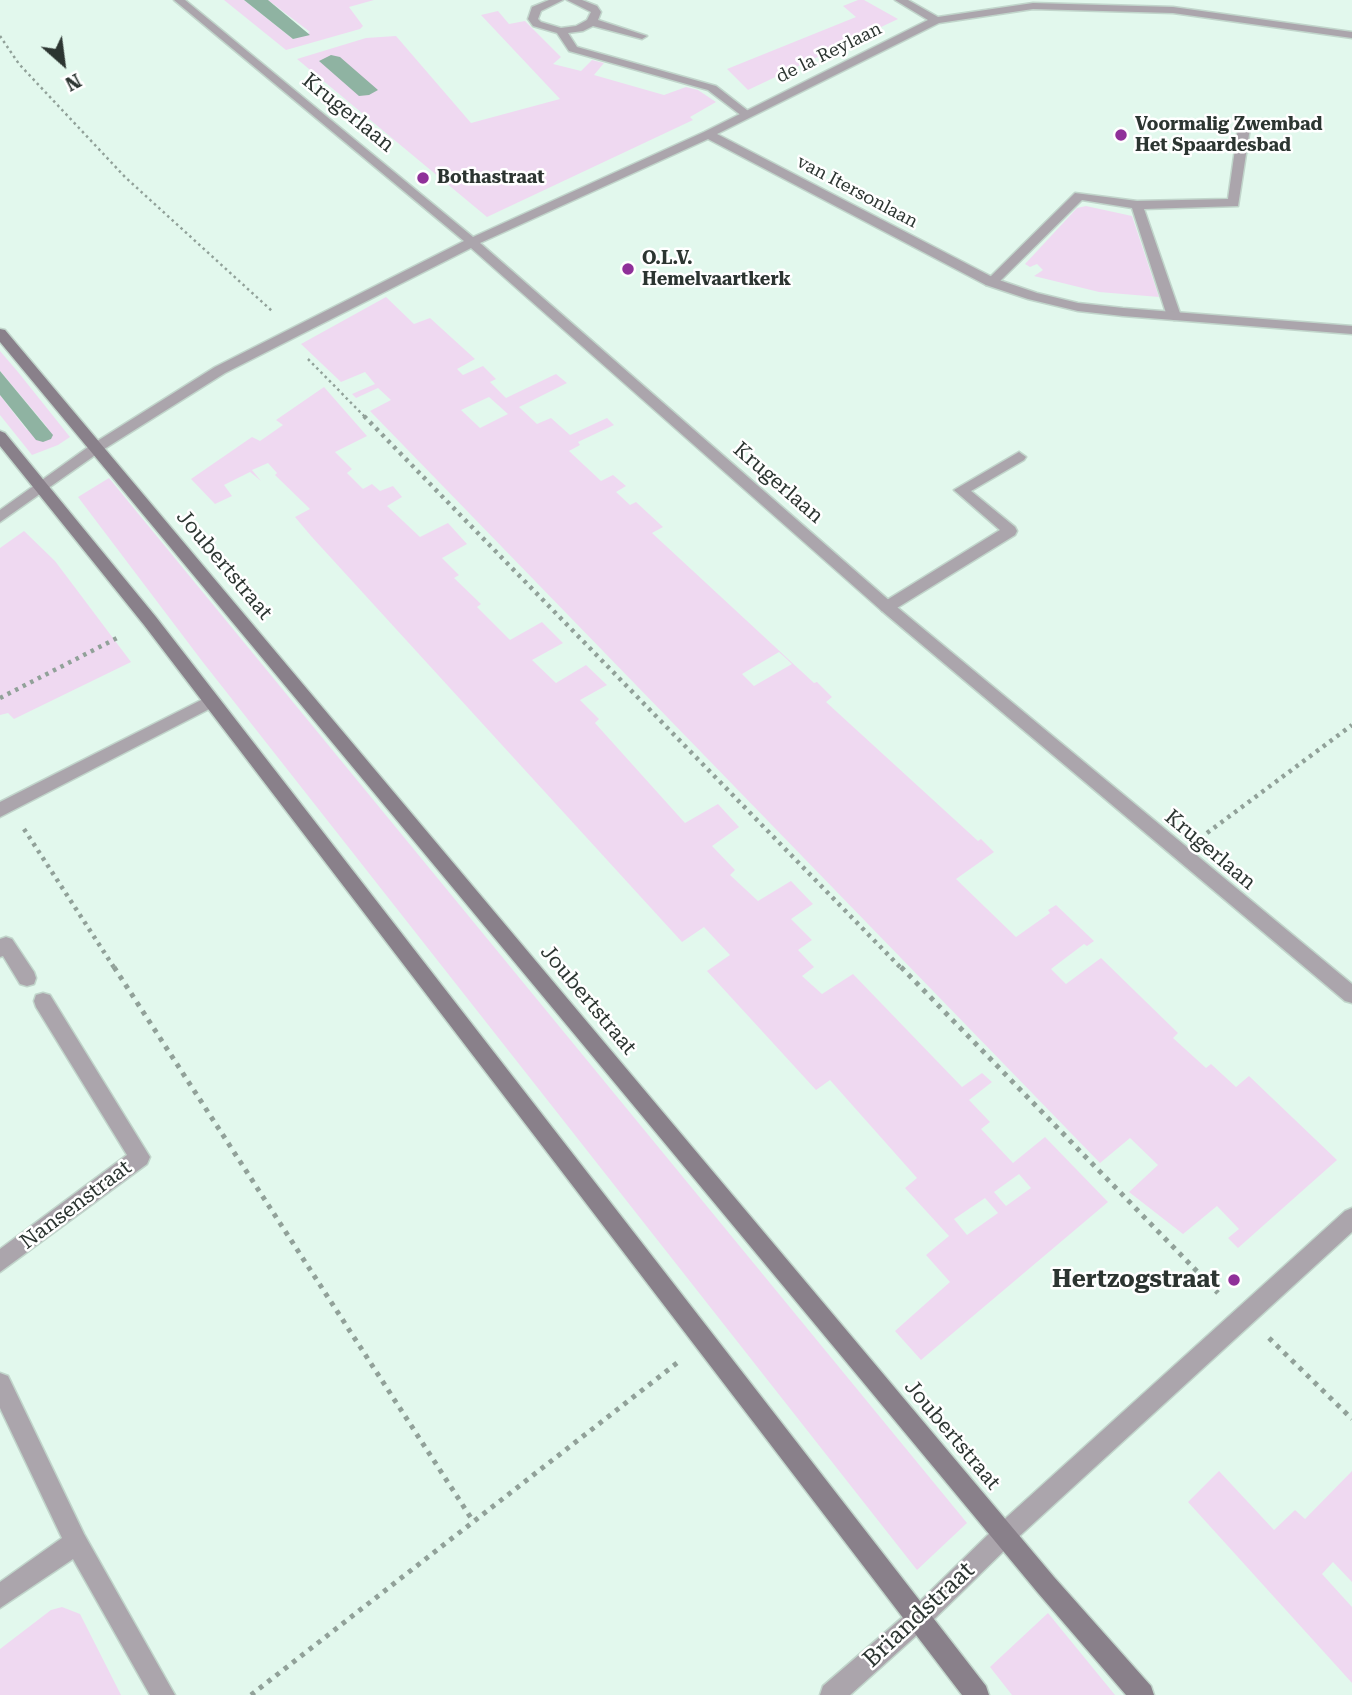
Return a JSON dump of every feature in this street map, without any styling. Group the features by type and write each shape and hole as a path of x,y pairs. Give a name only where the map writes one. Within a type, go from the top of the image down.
{"main road":[{"name":"Joubertstraat","path":"0,332 1142,1695"},
{"path":"0,436 150,621 977,1695"}],"street":[{"name":"Krugerlaan","path":"179,0 472,242 887,607 1352,995"},
{"path":"558,0 536,9 533,19 543,27 561,31 579,29 592,22 595,17 593,8 572,0"},
{"path":"900,0 936,20"},
{"name":"de la Reylaan","path":"472,242 708,134 936,20 1033,6 1172,5 1352,35"},
{"path":"592,22 642,36"},
{"path":"561,31 573,49 712,88 746,114"},
{"path":"991,282 1079,196 1137,205 1234,203 1244,128"},
{"name":"van Itersonlaan","path":"708,134 991,282 1079,307 1352,330"},
{"path":"1137,205 1174,316"},
{"path":"0,517 96,448 220,370 472,242"},
{"path":"887,607 1010,531 961,490 1019,457"},
{"path":"4,808 211,701"},
{"path":"2,944 27,978"},
{"name":"Nansenstraat","path":"0,1262 140,1157 43,1001"},
{"path":"1005,1534 1352,1218"},
{"path":"0,1384 76,1542 163,1695"},
{"name":"Briandstraat","path":"832,1695 919,1618 1005,1534"},
{"path":"0,1596 76,1542"}],"path":[{"path":"0,36 19,64 125,177 245,289 279,317 286,337 1242,1318 1280,1346 1352,1419"},
{"path":"0,698 150,621"},
{"path":"1181,853 1352,724"},
{"path":"4,808 473,1521"},
{"path":"251,1695 705,1341"}],"shaded area":[{"path":"224,0 244,0 293,39 310,32 268,0 374,0 349,7 363,26 360,29 286,50"},
{"path":"244,0 268,0 310,35 293,39"},
{"path":"864,0 898,19 748,90 727,69 856,17 843,6"},
{"path":"498,11 509,24 525,21 561,57 553,64 581,71 592,60 604,63 594,75 664,95 686,87 698,90 716,102 690,117 693,120 487,217 297,59 366,38 396,36 471,123 560,99 481,15"},
{"path":"331,55 340,57 378,90 359,96 319,61"},
{"path":"1086,206 1132,216 1159,297 1099,292 1034,276 1043,270 1037,264 1030,267 1025,264 1077,208"},
{"path":"386,297 414,324 430,318 475,359 457,369 463,375 483,366 496,379 490,382 506,398 556,374 567,383 519,407 537,424 551,418 570,435 607,418 614,425 578,442 580,445 569,451 601,481 613,475 626,486 616,492 630,505 636,502 663,527 652,533 814,683 817,682 832,697 826,702 978,841 981,839 994,852 956,879 1016,937 1050,913 1048,910 1056,905 1094,941 1087,946 1084,944 1051,969 1066,984 1101,958 1178,1033 1173,1038 1206,1068 1211,1064 1236,1087 1249,1076 1337,1160 1238,1248 1228,1238 1239,1229 1217,1206 1183,1234 1129,1192 1158,1165 1130,1138 1100,1163 370,411 391,400 378,388 356,398 352,394 375,384 365,372 341,382 301,344","holes":["489,397 508,414 480,428 461,410","779,652 792,664 754,686 742,674"]},
{"path":"0,351 70,437 32,455 0,415 0,395 27,430 47,427 0,371"},
{"path":"0,371 53,435 51,439 43,442 36,440 0,395"},
{"path":"324,387 367,436 335,452 352,469 347,473 363,489 372,484 380,491 393,486 402,497 387,506 420,537 448,523 467,544 442,558 459,575 454,578 481,604 477,607 510,640 542,622 563,643 532,660 556,683 586,665 607,685 580,700 599,719 595,723 685,823 718,804 739,827 712,846 735,870 730,875 758,901 791,881 813,904 791,919 812,940 798,950 814,967 802,976 822,994 853,974 962,1087 982,1073 992,1082 969,1100 990,1122 981,1129 1013,1163 1045,1137 1108,1202 921,1360 895,1331 950,1282 926,1255 949,1236 905,1188 917,1178 830,1080 816,1090 707,971 730,955 704,927 682,942 311,536 295,517 310,509 275,475 277,473 268,463 252,470 261,481 250,472 224,485 232,496 215,504 191,479 252,437 260,441 283,425 276,420","holes":["1019,1174 1031,1188 1006,1206 994,1192","985,1198 998,1213 967,1235 954,1219"]},
{"path":"109,478 967,1523 917,1570 202,661 78,497"},
{"path":"24,531 55,561 131,662 14,719 8,713 0,715 0,548"},
{"path":"1219,1471 1274,1530 1295,1510 1305,1519 1352,1471 1352,1582 1333,1562 1322,1574 1352,1607 1352,1683 1188,1502"},
{"path":"62,1607 80,1614 121,1695 0,1695 0,1649 51,1610"},
{"path":"1048,1613 1115,1695 1012,1695 990,1667"}],"place":[{"name":"Voormalig Zwembad Het Spaardesbad","path":"1121,135"},
{"name":"Bothastraat","path":"423,178"},
{"name":"O.L.V. Hemelvaartkerk","path":"628,269"},
{"name":"Hertzogstraat","path":"1234,1280"}]}
